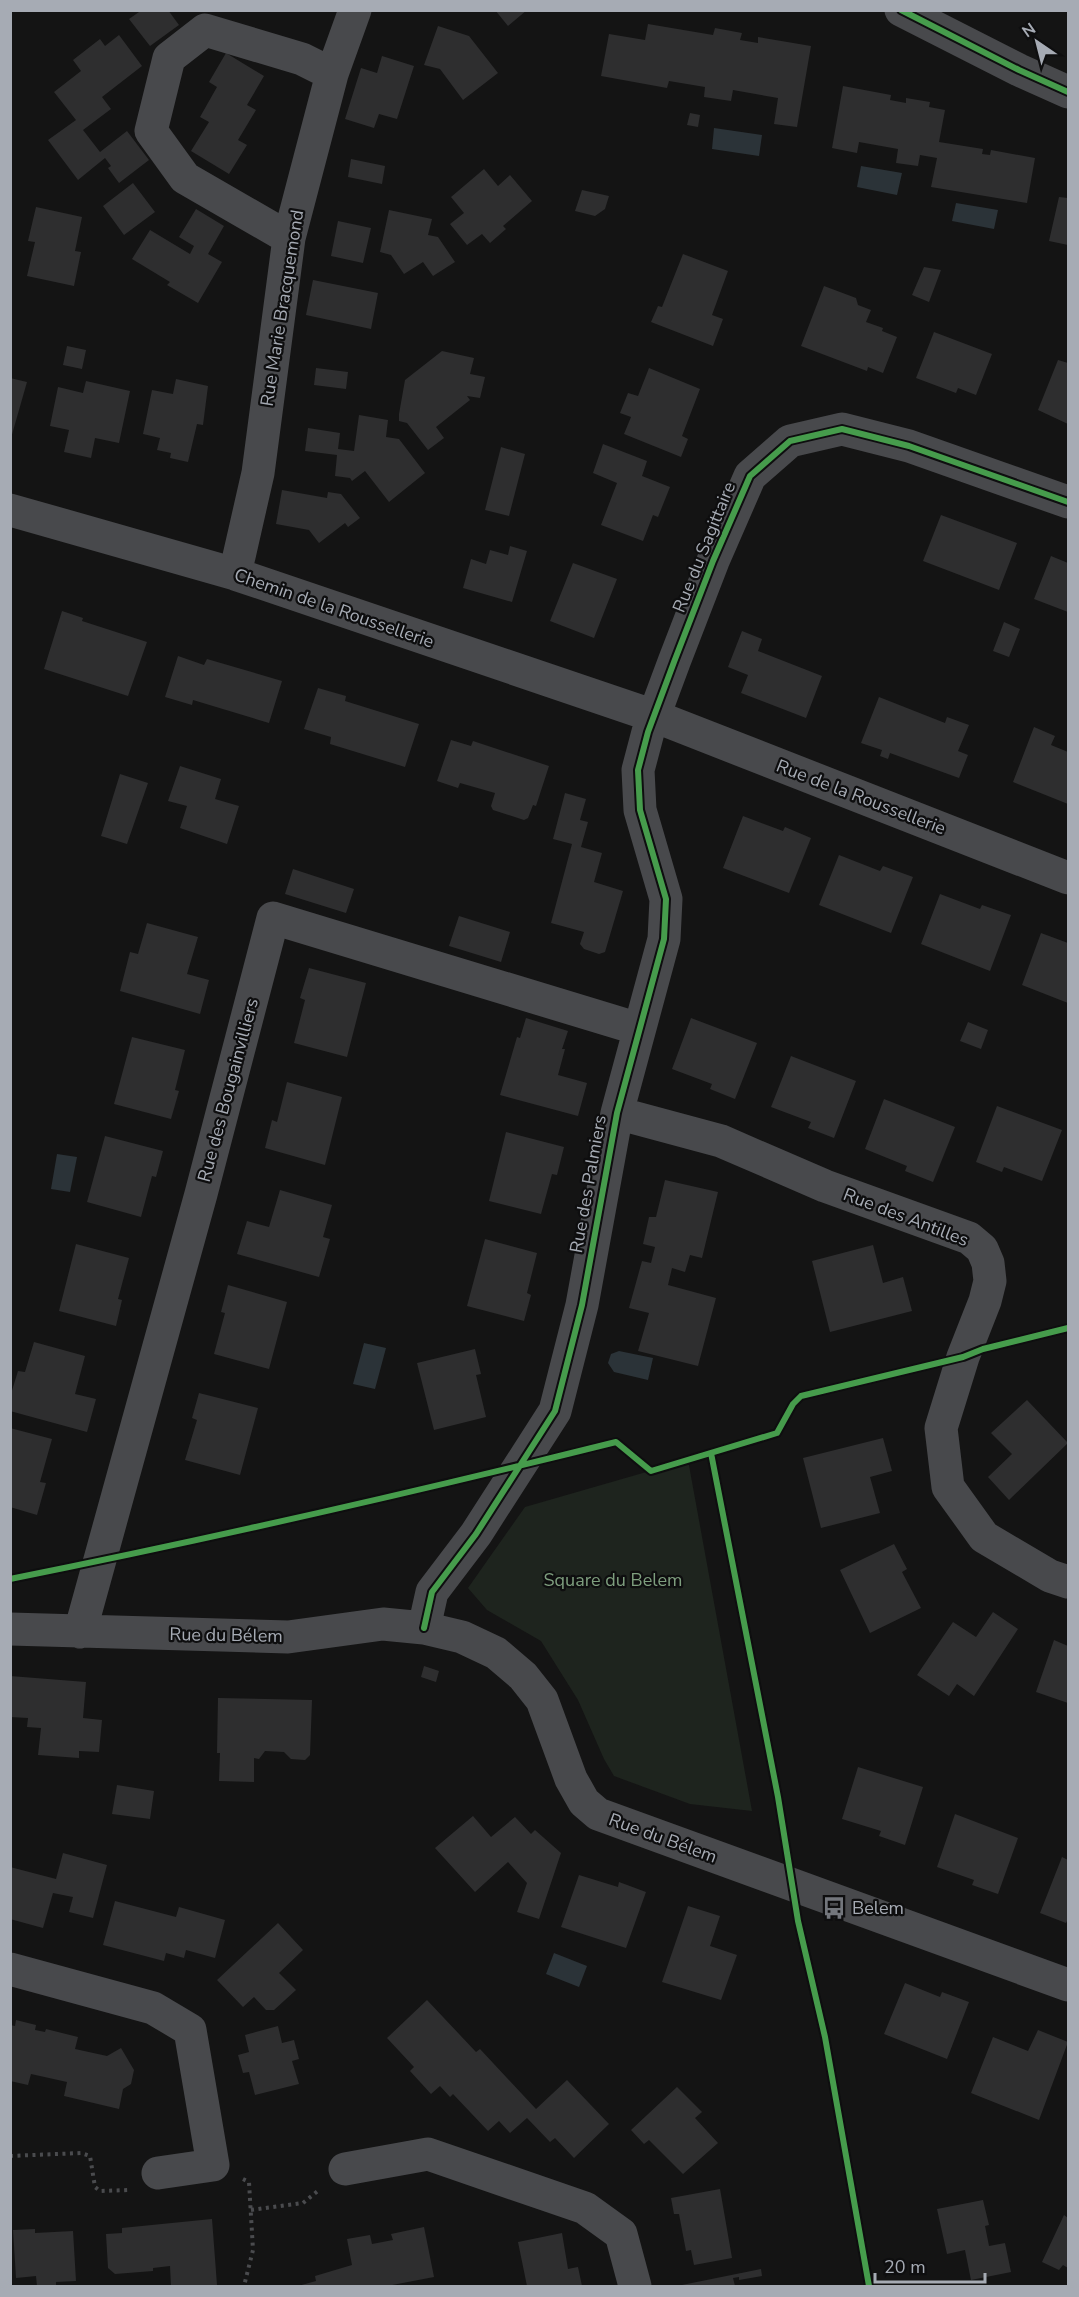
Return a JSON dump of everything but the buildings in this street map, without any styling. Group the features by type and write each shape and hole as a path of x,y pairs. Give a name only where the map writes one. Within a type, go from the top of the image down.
{"street":[{"name":"Rue Marie Bracquemond","path":"235,574 258,473 290,238 332,74 354,10"},
{"path":"902,10 1019,70 1068,92"},
{"path":"290,238 185,178 151,130 169,58 205,30 302,59 332,74"},
{"name":"Rue du Sagittaire","path":"654,716 713,561 750,476 790,441 842,429 909,446 1068,502"},
{"name":"Chemin de la Roussellerie","path":"10,510 235,574 654,716"},
{"name":"Rue de la Roussellerie","path":"654,716 1068,878"},
{"name":"Rue des Palmiers","path":"424,1628 432,1592 476,1533 555,1411 582,1305 616,1113 664,939 666,899 640,810 638,770 654,716"},
{"name":"Rue des Bougainvilliers","path":"80,1632 201,1194 273,918 639,1029"},
{"name":"Rue des Antilles","path":"616,1113 721,1141 825,1186 969,1238 982,1249 988,1263 990,1281 941,1428 948,1487 984,1537 1050,1576 1068,1582"},
{"name":"Rue du Bélem","path":"10,1629 288,1637 383,1624 424,1628 462,1637 496,1653 523,1676 542,1701 571,1779 584,1803 598,1814 1068,1986"},
{"path":"10,1970 153,2008 190,2030 213,2164 158,2173"},
{"path":"345,2169 428,2154 585,2208 621,2234 635,2286"}],"path":[{"path":"10,2156 81,2153 90,2156 95,2187 100,2191 128,2190 158,2173"},
{"path":"213,2164 249,2182 253,2250 244,2286"},
{"path":"251,2210 303,2203 345,2169"}],"green space":[{"name":"Square du Belem","path":"688,1460 752,1811 690,1804 614,1776 578,1700 541,1641 487,1610 468,1588 525,1507"}],"shaded area":[{"path":"714,128 762,135 759,156 712,149"},
{"path":"861,166 902,173 897,195 857,187"},
{"path":"956,203 998,210 994,229 952,221"},
{"path":"57,1154 77,1157 70,1192 51,1189"},
{"path":"364,1343 386,1348 375,1389 353,1384"},
{"path":"619,1351 653,1358 648,1380 614,1372 608,1363 611,1354"},
{"path":"554,1953 587,1966 579,1987 546,1974"}],"cycle path":[{"path":"901,10 1019,70 1068,92"},
{"path":"424,1628 432,1592 476,1534 555,1411 582,1305 617,1113 664,939 666,899 640,810 638,770 648,732 674,662 713,561 750,476 790,441 842,429 909,446 1068,502"},
{"path":"10,1579 314,1514 616,1442 651,1471 777,1433 793,1404 801,1396 963,1357 983,1349 1068,1328"},
{"path":"711,1453 778,1797 798,1921 825,2037 869,2286"}],"place":[{"name":"Belem","path":"834,1908"}]}
